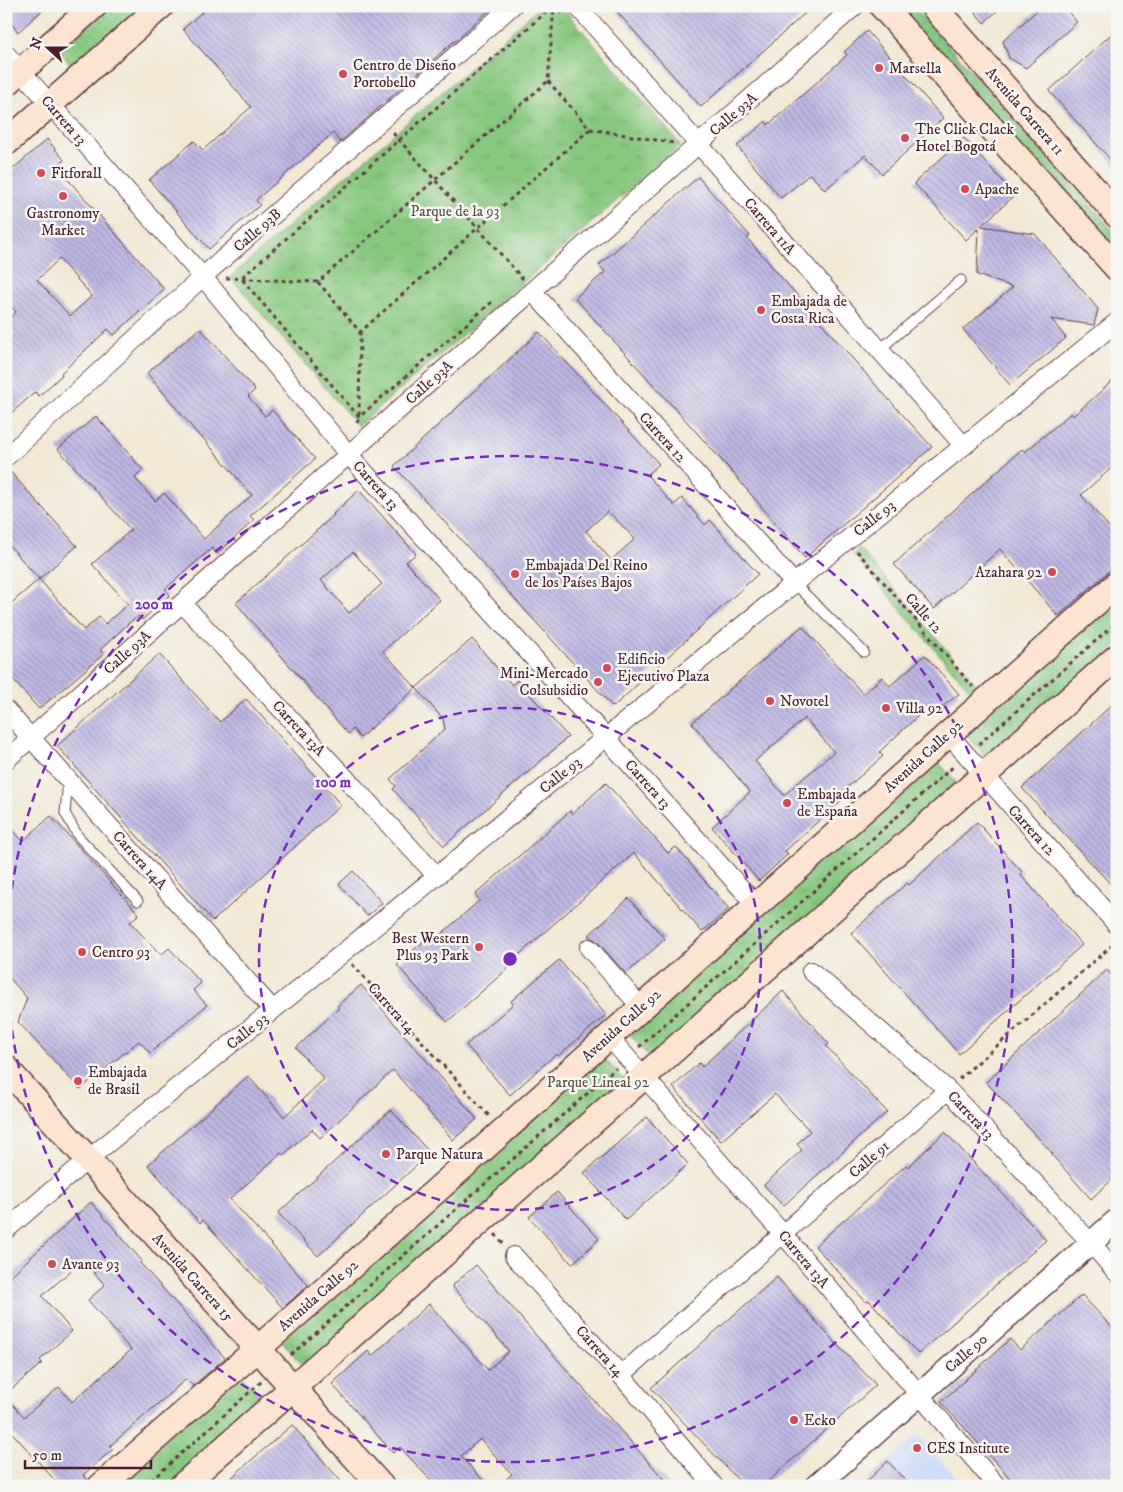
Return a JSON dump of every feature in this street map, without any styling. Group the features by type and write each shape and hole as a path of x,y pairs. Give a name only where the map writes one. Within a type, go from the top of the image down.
{"main road":[{"path":"11,70 94,6"},
{"path":"6,143 161,6"},
{"path":"882,6 1117,268"},
{"name":"Avenida Carrera 11","path":"933,6 1117,215"},
{"name":"Avenida Calle 92","path":"101,1486 131,1454 257,1348 1117,584"},
{"path":"182,1486 482,1219 636,1067 984,775 1117,657"},
{"name":"Avenida Carrera 15","path":"6,1068 381,1486"}],"street":[{"name":"Calle 93B","path":"6,457 203,277 512,6"},
{"name":"Calle 93A","path":"6,760 348,454 855,6"},
{"name":"Carrera 11A","path":"572,13 698,144 964,446"},
{"name":"Carrera 13","path":"11,70 50,104 203,277 348,454 756,905"},
{"name":"Carrera 12","path":"532,291 794,584"},
{"name":"Calle 93","path":"6,1230 87,1160 1117,322"},
{"name":"Carrera 13A","path":"182,603 436,876"},
{"name":"Carrera 14A","path":"6,710 273,1010"},
{"name":"Carrera 12","path":"948,734 1117,925"},
{"path":"589,948 641,1007"},
{"name":"Carrera 13","path":"811,971 948,1090 1117,1273"},
{"name":"Carrera 13A","path":"608,1036 783,1234 997,1486"},
{"name":"Calle 91","path":"621,1375 948,1090"},
{"name":"Calle 90","path":"816,1486 1117,1220"},
{"name":"Carrera 14","path":"514,1256 621,1375 714,1486"}],"lane":[{"path":"879,350 961,280"},
{"path":"794,584 864,652"},
{"path":"68,780 66,813 78,836 138,900"}],"path":[{"path":"554,6 572,13"},
{"path":"222,277 318,282 548,80 554,6"},
{"path":"240,278 554,6"},
{"path":"548,80 590,130 673,143 698,144"},
{"path":"382,121 521,276 532,291"},
{"path":"360,332 590,130"},
{"path":"667,136 673,143"},
{"path":"666,149 673,143"},
{"path":"514,283 528,270"},
{"path":"240,278 359,417"},
{"path":"318,282 360,332 359,417 357,425"},
{"path":"359,417 499,296"},
{"name":"Calle 12","path":"847,540 985,701"},
{"path":"145,1486 499,1171 636,1067 966,755 1117,622"},
{"path":"948,1090 1117,942"},
{"name":"Carrera 14","path":"342,952 502,1131"},
{"path":"496,1179 500,1163"},
{"path":"482,1219 514,1256"}],"shaded area":[{"name":"CES Institute","path":"918,1435 965,1486 910,1486 888,1461"}],"green space":[{"path":"110,6 150,6 76,71 59,51"},
{"name":"Parque de la 93","path":"541,6 561,6 681,145 358,426 230,277"},
{"path":"905,6 913,6 1117,235 1117,260 897,14"},
{"path":"859,548 986,696 980,702 853,554"},
{"path":"1117,596 1117,646 989,760 964,732"},
{"name":"Parque Lineal 92","path":"935,758 960,787 652,1060 627,1032"},
{"name":"Parque Lineal 92","path":"601,1054 626,1083 305,1368 280,1339"},
{"path":"239,1372 264,1401 168,1486 111,1486"}],"building":[{"path":"6,6 47,6 18,32 6,18"},
{"path":"209,6 494,6 340,142 333,133 256,200 260,205 209,249 149,180 194,141 203,150 251,107 183,29"},
{"path":"612,6 813,6 701,107"},
{"path":"970,6 1002,6 984,23"},
{"path":"1042,6 1063,6 1077,22 1026,68 1009,58 1003,41"},
{"path":"1117,29 1117,167 1049,91"},
{"path":"867,31 943,118 882,174 865,155 825,190 810,174 781,198 737,146 766,121 768,125 807,91 847,55 844,52"},
{"path":"964,138 1015,195 981,226 1035,234 1098,309 1094,325 1051,319 1066,338 1010,385 963,329 1013,287 977,275 979,228 966,240 914,183"},
{"path":"47,139 64,160 57,167 164,289 114,335 108,329 39,396 35,392 6,418 6,322 16,312 6,301 6,175","holes":["59,259 92,296 70,316 37,280"]},
{"path":"698,177 750,236 747,238 932,447 805,558 726,465 575,298 605,272 599,265"},
{"path":"200,328 255,390 248,396 265,416 272,410 315,459 250,516 254,520 217,554 212,548 165,589 170,595 142,620 139,616 129,623 100,650 104,654 39,709 6,672 6,608 39,579 84,630 99,617 105,624 128,604 92,564 131,530 58,449 96,416 143,470 135,478 155,501 164,493 204,539 252,495 147,373"},
{"path":"539,332 659,464 647,475 674,505 682,498 705,525 710,520 758,574 613,707 394,466","holes":["608,511 635,539 611,560 586,531"]},
{"path":"1117,377 1117,463 1081,495 1117,536 1117,564 1058,616 1000,549 934,609 894,564 1022,449 1025,452 1071,413 1073,416"},
{"path":"6,467 77,546 39,579 6,542"},
{"path":"359,490 416,554 406,562 440,600 383,651 416,688 360,738 353,729 348,734 236,603","holes":["353,552 382,584 349,613 321,580"]},
{"path":"802,626 863,694 882,677 890,686 925,655 959,694 938,710 930,705 879,752 883,756 842,792 846,796 785,851 788,854 759,881 712,827 750,792 692,723","holes":["805,718 834,752 784,795 755,761"]},
{"path":"472,639 512,685 517,680 568,737 444,846 393,789 396,786 390,779 445,729 443,719 416,688"},
{"path":"159,654 220,722 246,699 341,805 213,921 57,746"},
{"path":"1117,700 1117,891 1022,788"},
{"path":"606,783 668,853 676,847 729,909 702,932 634,853 512,961 514,963 447,1022 397,965 425,940 429,945 480,900 475,895 570,811 572,814"},
{"name":"Centro 93","path":"51,816 139,914 130,922 161,955 169,948 201,983 193,990 207,1005 150,1053 139,1041 80,1089 18,1022 27,998 6,974 6,823 23,841"},
{"path":"977,822 1022,872 1020,874 1082,945 959,1054 851,933 907,883 909,885"},
{"path":"353,871 382,903 367,916 339,884"},
{"path":"629,898 665,939 626,974 597,941 588,936"},
{"path":"559,960 606,1015 558,1056 556,1054 510,1095 466,1045 513,1004 511,1001"},
{"path":"1107,970 1117,980 1117,1175 1091,1199 1053,1154 986,1082"},
{"path":"361,985 477,1119 453,1140 393,1070 320,1138 312,1129 283,1155 281,1153 230,1199 308,1285 283,1308 203,1220 200,1223 148,1165 248,1076 284,1117 324,1079 296,1048 339,1008 337,1006"},
{"path":"783,991 829,1044 826,1046 887,1112 783,1206 764,1185 802,1150 797,1144 810,1131 775,1094 721,1141 673,1087 699,1063 702,1067"},
{"path":"391,1110 430,1153 318,1256 278,1213"},
{"path":"647,1117 688,1164 626,1220 584,1173"},
{"path":"945,1132 1046,1240 918,1354 869,1300 866,1302 815,1246 906,1165 908,1167"},
{"path":"557,1192 599,1239 572,1264 529,1217"},
{"path":"91,1202 142,1261 140,1263 225,1358 193,1386 186,1379 110,1446 113,1449 83,1475 88,1481 87,1486 60,1486 6,1426 6,1397 24,1417 59,1387 72,1402 131,1350 88,1300 105,1285 83,1260 42,1296 72,1331 40,1360 42,1363 6,1394 6,1280"},
{"path":"476,1265 670,1486 499,1486 512,1474 480,1439 461,1456 488,1486 436,1486 400,1447 393,1453 332,1384 368,1351 372,1356 429,1304 488,1370 509,1351 452,1286"},
{"path":"777,1277 828,1335 876,1385 763,1486 744,1486 651,1388"},
{"path":"1082,1295 1117,1333 1117,1486 1017,1486 941,1402 1010,1339 1020,1350"},
{"path":"292,1425 345,1486 223,1486 240,1470"},
{"path":"888,1461 910,1486 862,1486"}],"place":[{"name":"Marsella","path":"879,68"},
{"name":"Centro de Diseño Portobello","path":"343,74"},
{"name":"The Click Clack Hotel Bogotá","path":"905,138"},
{"name":"Fitforall","path":"41,173"},
{"name":"Apache","path":"965,189"},
{"name":"Gastronomy Market","path":"63,196"},
{"name":"Embajada de Costa Rica","path":"761,310"},
{"name":"Azahara 92","path":"1052,572"},
{"name":"Embajada Del Reino de los Países Bajos","path":"515,574"},
{"name":"Edificio Ejecutivo Plaza","path":"607,668"},
{"name":"Mini-Mercado Colsubsidio","path":"598,682"},
{"name":"Novotel","path":"770,701"},
{"name":"Villa 92","path":"886,708"},
{"name":"Embajada de España","path":"787,803"},
{"name":"Best Western Plus 93 Park","path":"479,947"},
{"name":"Centro 93","path":"82,952"},
{"name":"Embajada de Brasil","path":"78,1081"},
{"name":"Parque Natura","path":"386,1154"},
{"name":"Avante 93","path":"52,1264"},
{"name":"Ecko","path":"794,1420"},
{"name":"CES Institute","path":"917,1448"}]}
